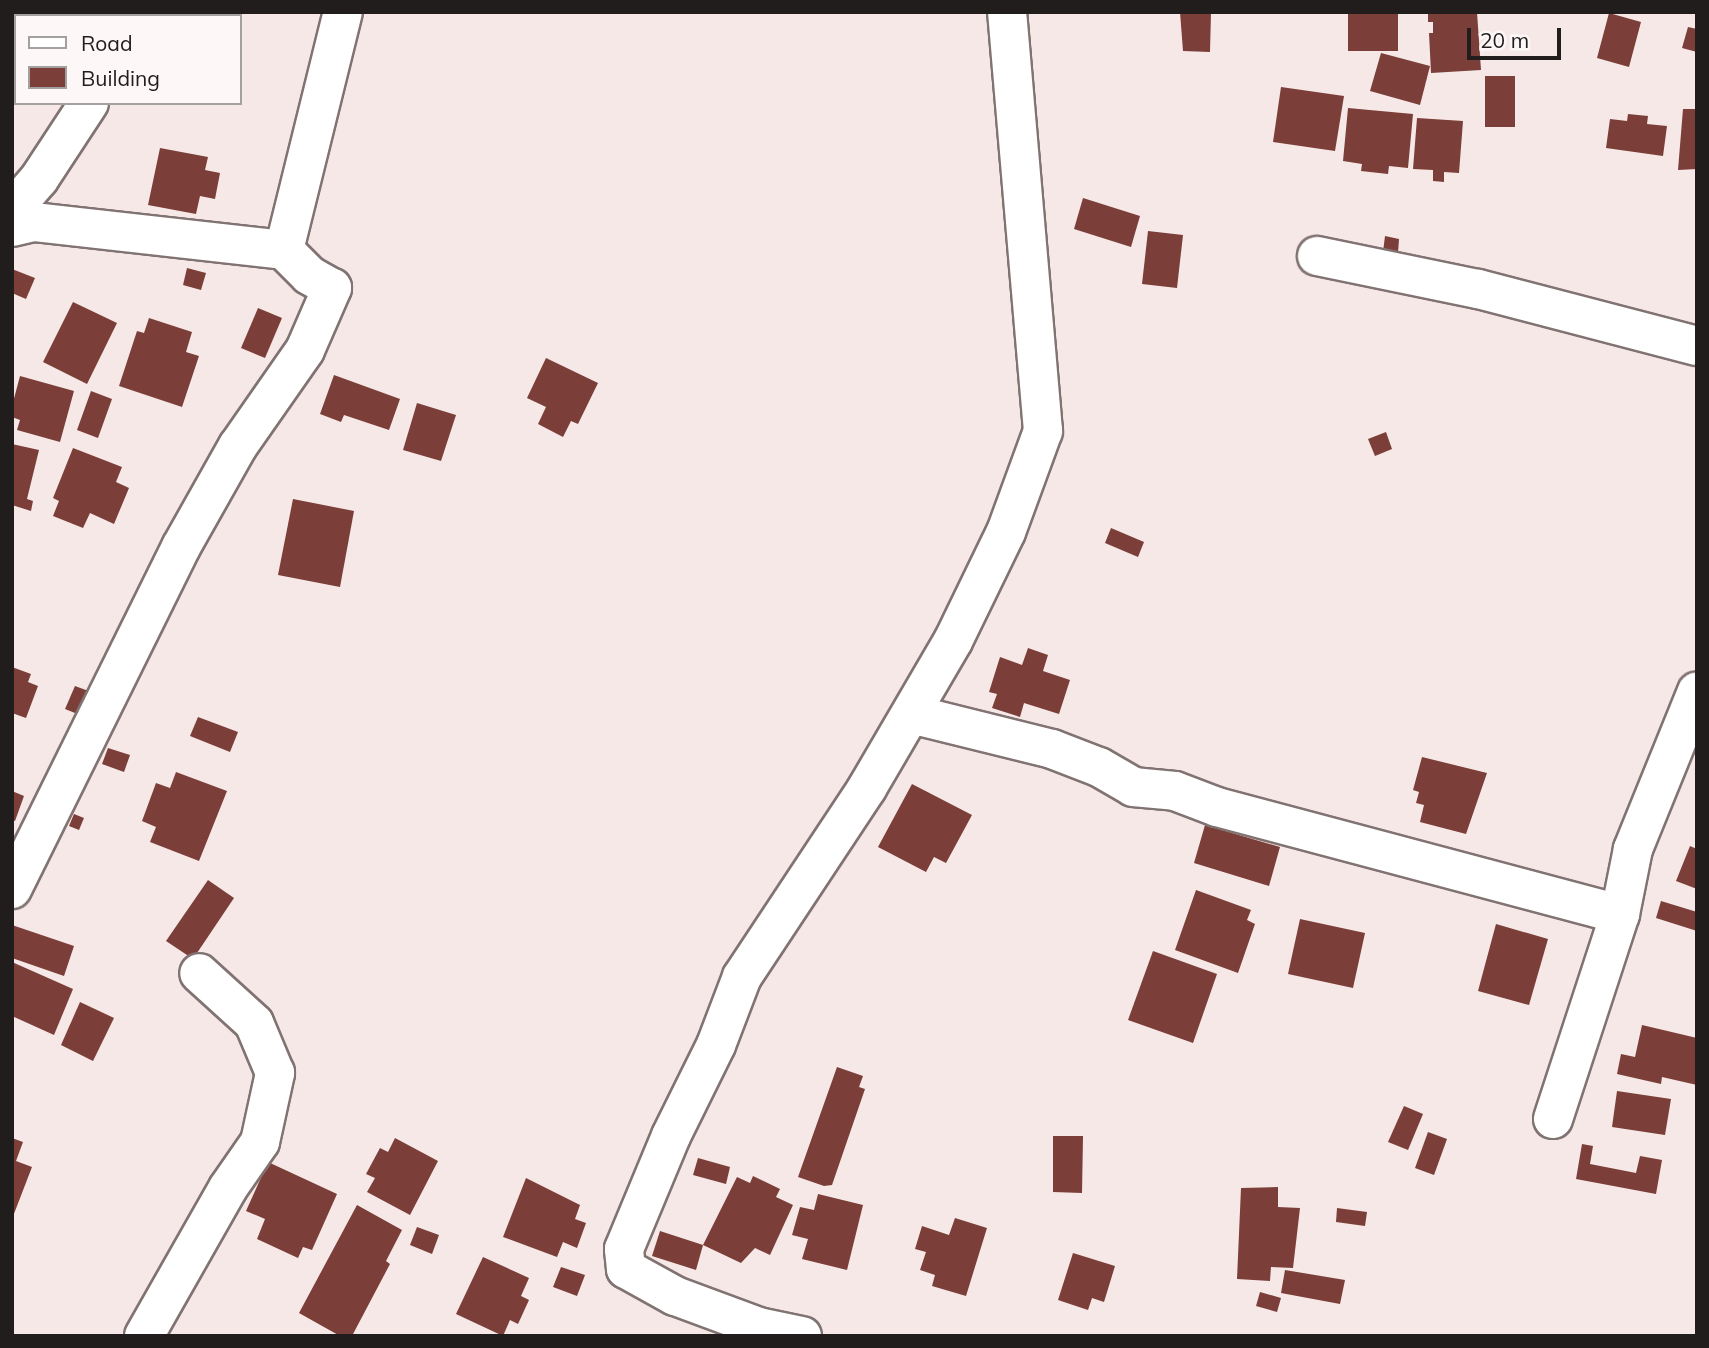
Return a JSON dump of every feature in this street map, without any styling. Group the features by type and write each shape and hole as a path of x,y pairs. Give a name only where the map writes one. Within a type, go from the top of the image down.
{"street":[{"path":"284,250 296,193 311,156 343,12"},
{"path":"802,1336 759,1327 675,1296 626,1269 624,1250 671,1136 716,1045 742,977 867,789 953,641 1006,533 1043,431 1007,12"},
{"path":"12,210 39,179 88,105"},
{"path":"12,227 34,222 284,250 309,275 332,288 305,350 238,446 181,547 12,890"},
{"path":"1317,256 1478,289 1697,346"},
{"path":"1553,1119 1620,914 1633,849 1697,691"},
{"path":"911,714 1052,749 1099,767 1133,787 1175,791 1217,807 1620,914"},
{"path":"144,1336 228,1188 260,1142 275,1073 254,1023 199,973"}],"building":[{"path":"1180,12 1211,12 1210,52 1183,51"},
{"path":"1348,12 1398,12 1398,51 1348,51"},
{"path":"1428,12 1477,12 1481,70 1431,73 1429,33 1433,33 1433,22 1428,22"},
{"path":"1609,13 1641,22 1629,67 1597,58"},
{"path":"1688,27 1697,29 1697,52 1682,48"},
{"path":"1381,53 1430,66 1420,105 1370,91"},
{"path":"1485,76 1515,76 1515,127 1485,127"},
{"path":"1281,87 1344,96 1335,151 1273,142"},
{"path":"1348,108 1413,114 1408,168 1389,166 1388,174 1361,171 1362,164 1343,161"},
{"path":"1683,109 1697,109 1697,169 1678,170"},
{"path":"1628,114 1648,116 1647,124 1667,126 1663,156 1606,148 1610,119 1627,121"},
{"path":"1417,118 1463,121 1459,173 1444,172 1444,182 1433,181 1433,170 1413,169"},
{"path":"160,148 208,157 205,170 220,173 215,199 200,196 196,214 148,205"},
{"path":"1083,198 1140,216 1131,247 1074,229"},
{"path":"1148,231 1183,235 1177,288 1142,284"},
{"path":"1385,236 1399,239 1398,253 1383,252"},
{"path":"187,268 206,273 201,290 183,285"},
{"path":"12,269 35,278 26,299 12,293"},
{"path":"73,302 117,323 87,384 43,362"},
{"path":"258,308 282,318 265,358 241,348"},
{"path":"149,318 192,332 186,352 199,356 182,407 119,386 137,331 144,333"},
{"path":"546,358 598,383 578,424 571,421 563,437 538,424 546,407 527,398"},
{"path":"334,375 400,399 389,430 344,415 341,422 320,414"},
{"path":"20,376 74,391 60,442 17,430 20,420 12,417 12,406"},
{"path":"91,391 112,399 98,438 77,430"},
{"path":"417,403 456,415 441,461 403,450"},
{"path":"1386,432 1392,449 1375,456 1368,439"},
{"path":"12,444 39,450 27,499 33,501 31,511 12,505"},
{"path":"73,448 122,467 116,482 129,488 114,524 90,513 83,528 53,516 59,501 53,498"},
{"path":"293,499 354,511 340,587 278,575"},
{"path":"1111,528 1144,542 1138,557 1105,543"},
{"path":"1028,648 1048,655 1043,671 1070,680 1059,714 1024,703 1020,717 992,708 997,694 989,692 1000,657 1022,665"},
{"path":"12,667 31,674 28,682 38,686 26,718 12,713"},
{"path":"75,686 94,693 85,717 65,709"},
{"path":"198,717 238,732 230,752 190,736"},
{"path":"108,748 130,755 124,772 102,764"},
{"path":"1422,757 1487,773 1466,834 1420,822 1424,805 1416,803 1419,792 1413,790"},
{"path":"176,772 227,791 199,861 150,842 156,827 142,821 156,783 170,788"},
{"path":"912,784 972,815 946,863 934,857 926,872 878,847"},
{"path":"12,791 24,796 15,821 12,820"},
{"path":"74,814 84,818 79,830 69,826"},
{"path":"1205,825 1280,847 1269,886 1194,863"},
{"path":"1690,846 1697,849 1697,889 1676,881"},
{"path":"208,880 234,898 193,959 166,941"},
{"path":"1196,890 1251,910 1247,920 1255,924 1238,973 1175,950"},
{"path":"1661,901 1697,912 1697,931 1656,918"},
{"path":"1300,919 1365,933 1353,988 1288,974"},
{"path":"1496,924 1548,939 1529,1005 1478,991"},
{"path":"12,925 74,946 64,976 12,958"},
{"path":"1153,951 1217,974 1193,1043 1128,1020"},
{"path":"12,962 73,989 54,1035 12,1016"},
{"path":"80,1002 114,1018 93,1061 61,1045"},
{"path":"1642,1025 1697,1038 1697,1085 1662,1077 1661,1084 1617,1074 1621,1054 1635,1057"},
{"path":"837,1067 863,1076 859,1087 865,1089 832,1185 824,1186 798,1177"},
{"path":"1617,1091 1671,1099 1665,1135 1612,1127"},
{"path":"1404,1106 1423,1114 1408,1150 1388,1142"},
{"path":"1428,1132 1447,1139 1434,1175 1415,1168"},
{"path":"1053,1136 1083,1136 1082,1193 1053,1192"},
{"path":"12,1138 23,1142 16,1161 32,1167 12,1219"},
{"path":"395,1138 438,1161 410,1215 367,1192 375,1178 366,1174 380,1148 388,1152"},
{"path":"1582,1144 1593,1146 1590,1164 1636,1173 1640,1156 1662,1160 1656,1194 1576,1179"},
{"path":"698,1158 730,1167 726,1184 693,1175"},
{"path":"268,1162 337,1194 312,1250 303,1247 298,1258 257,1239 265,1219 246,1211"},
{"path":"753,1176 780,1189 776,1197 793,1205 770,1255 755,1248 741,1263 703,1245 737,1177 750,1183"},
{"path":"526,1178 580,1205 575,1219 586,1223 577,1248 563,1242 557,1257 503,1237"},
{"path":"1278,1187 1278,1207 1300,1208 1293,1268 1271,1267 1270,1281 1237,1279 1241,1188"},
{"path":"818,1194 863,1205 847,1270 802,1259 808,1239 792,1235 800,1207 814,1210"},
{"path":"357,1205 402,1230 386,1261 390,1264 352,1336 340,1336 299,1313"},
{"path":"1337,1208 1367,1212 1365,1226 1336,1222"},
{"path":"955,1218 987,1228 966,1296 932,1286 935,1275 920,1270 926,1252 915,1249 922,1226 949,1235"},
{"path":"417,1227 439,1235 432,1254 410,1245"},
{"path":"660,1231 703,1245 696,1270 652,1256"},
{"path":"1073,1253 1115,1266 1104,1302 1092,1298 1088,1310 1058,1300"},
{"path":"483,1257 529,1278 521,1296 529,1300 518,1324 510,1320 503,1336 456,1314"},
{"path":"561,1267 585,1275 577,1296 553,1287"},
{"path":"1285,1270 1345,1280 1340,1304 1281,1293"},
{"path":"1260,1292 1281,1298 1277,1312 1256,1306"}]}
